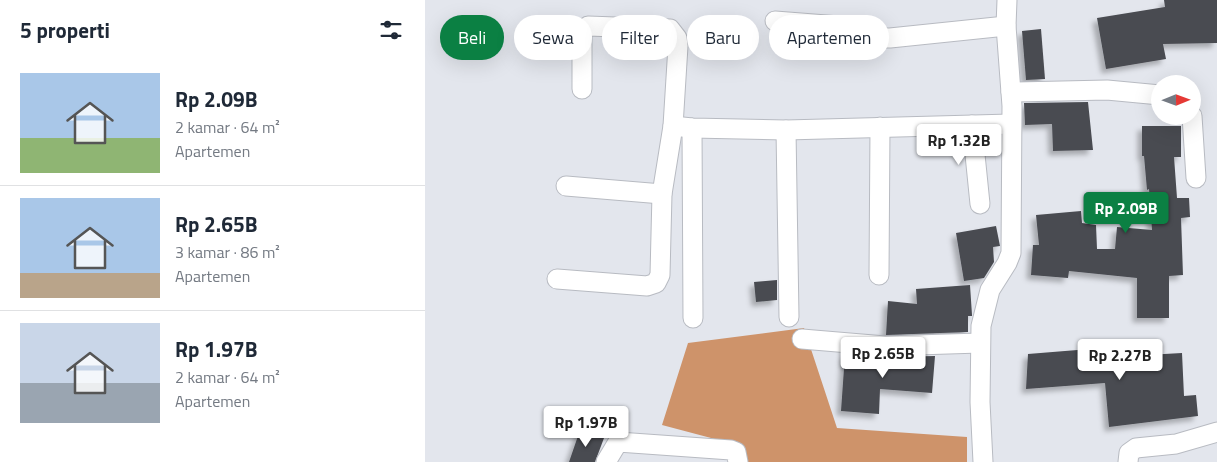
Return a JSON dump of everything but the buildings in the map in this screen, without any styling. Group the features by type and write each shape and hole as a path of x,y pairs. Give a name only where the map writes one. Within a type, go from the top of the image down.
{"street":[{"path":"983,462 981,326 989,290 1007,263 1011,253 1011,92 1006,26 1007,0"},
{"path":"557,279 647,286 656,283 660,275 663,194 673,126 677,38 670,29 588,26 582,32 582,90"},
{"path":"889,38 1006,26"},
{"path":"1011,92 1107,90 1151,94"},
{"path":"673,126 785,130 1011,124"},
{"path":"973,125 980,204"},
{"path":"1193,125 1196,178"},
{"path":"879,275 880,127"},
{"path":"692,128 693,318"},
{"path":"785,130 789,317"},
{"path":"566,186 663,194"},
{"path":"802,339 885,346 980,343"},
{"path":"1128,462 1129,452 1136,448 1215,439"},
{"path":"606,462 618,442 731,450 736,452 738,462"}],"shaded area":[{"path":"804,328 837,428 967,437 967,462 747,462 745,447 662,425 688,343"}]}
